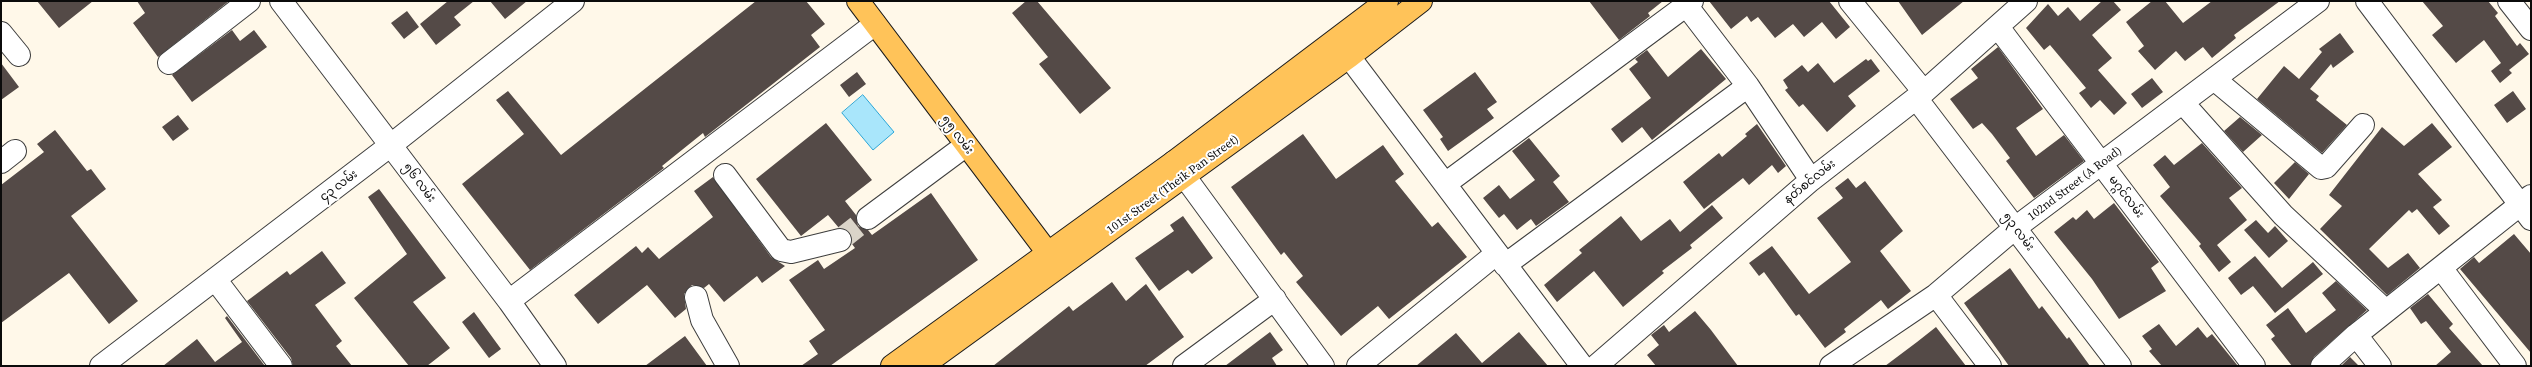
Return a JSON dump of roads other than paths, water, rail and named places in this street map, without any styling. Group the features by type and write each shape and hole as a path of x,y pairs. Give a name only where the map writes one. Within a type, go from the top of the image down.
{"main road":[{"name":"၅၅ လမ်း","path":"858,1 965,146 1053,260"},
{"name":"101st Street (Theik Pan Street)","path":"1180,169 1336,39 1387,1"},
{"name":"101st Street (Theik Pan Street)","path":"892,366 924,361 1053,260 1180,169 1350,56 1421,1"}],"street":[{"path":"169,63 249,1"},
{"name":"၅၆ လမ်း","path":"281,1 509,301 555,366"},
{"name":"၄၃ လမ်း","path":"101,366 391,146 573,1"},
{"name":"၅၃ လမ်း","path":"1850,1 1920,95 2015,228 2120,366"},
{"name":"နတ်စင်လမ်း","path":"1596,366 1811,180 1920,95 2026,1"},
{"name":"102nd Street (A Road)","path":"1831,366 1854,359 1936,295 2015,228 2318,1"},
{"path":"2322,366 2356,335 2441,268 2527,206 2367,1"},
{"path":"2509,1 2531,30"},
{"path":"1445,184 1687,2 1748,86 1811,180"},
{"path":"509,301 875,24"},
{"name":"မဂ္ဂင်လမ်း","path":"1998,27 2254,366"},
{"path":"1,33 19,55"},
{"path":"1336,39 1582,366"},
{"path":"2214,79 2321,168 2326,167 2363,125"},
{"path":"1358,366 1501,260 1748,86"},
{"path":"2183,103 2283,215 2386,312"},
{"path":"868,218 965,146"},
{"path":"1180,169 1323,366"},
{"path":"725,175 781,250 791,252 840,240"},
{"path":"2441,268 2515,366"},
{"path":"215,279 281,366"},
{"path":"1936,295 1990,366"},
{"path":"696,297 702,320 728,366"},
{"path":"1184,366 1275,299"},
{"path":"2356,335 2380,366"}],"water":[{"path":"863,95 894,132 873,150 842,113"}],"tunnel":[{"path":"840,240 868,218"}]}
